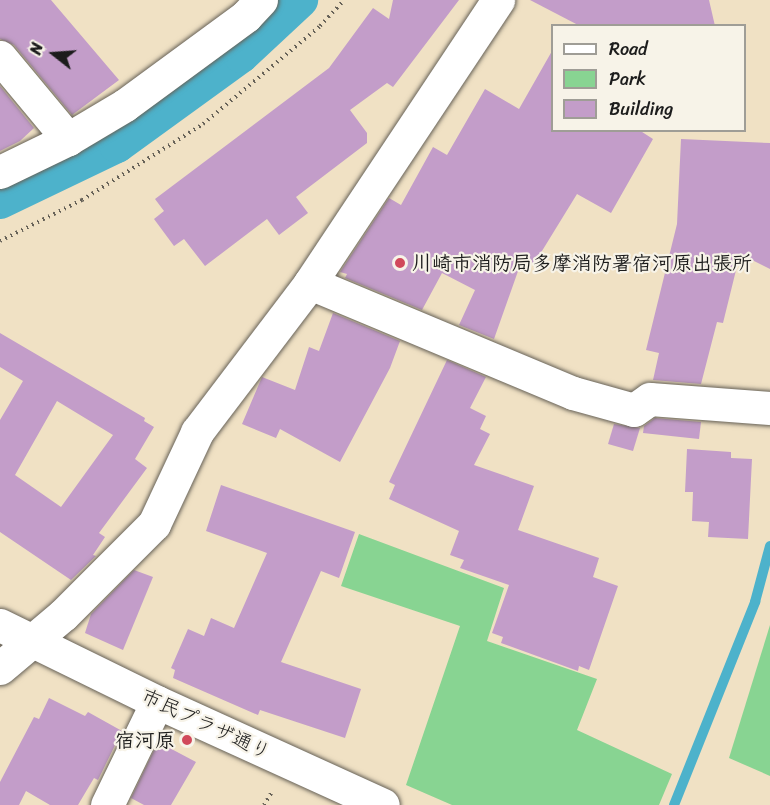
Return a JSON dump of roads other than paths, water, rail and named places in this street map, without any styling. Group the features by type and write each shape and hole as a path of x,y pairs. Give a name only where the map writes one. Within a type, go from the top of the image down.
{"street":[{"path":"0,172 68,139 125,105 246,16 261,0"},
{"path":"0,668 63,615 154,524 197,432 310,283 498,0"},
{"path":"0,57 68,139"},
{"path":"310,283 573,393 634,410 650,399 770,408"},
{"name":"市民プラザ通り","path":"0,625 30,642 157,702 382,805"},
{"path":"107,805 157,702"}],"waterway":[{"path":"0,201 117,145 241,55 300,0"},
{"path":"674,805 755,602 770,546"}],"place":[{"name":"川崎市消防局多摩消防署宿河原出張所","path":"400,263"},
{"name":"宿河原","path":"187,740"}]}
